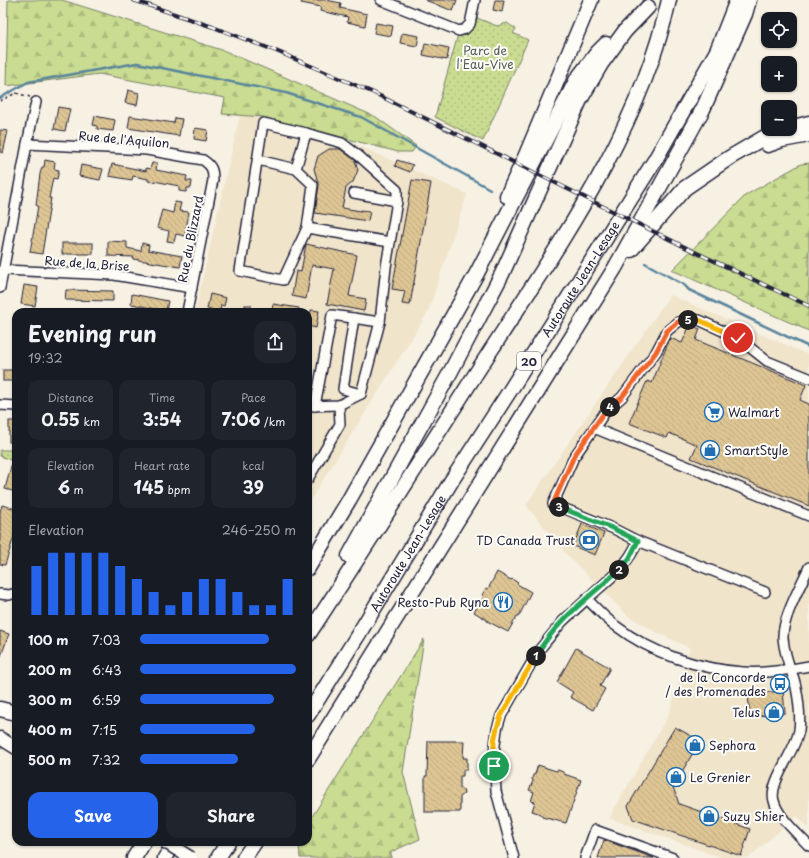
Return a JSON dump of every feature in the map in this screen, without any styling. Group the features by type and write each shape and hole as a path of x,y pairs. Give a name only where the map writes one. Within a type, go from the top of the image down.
{"highway":[{"path":"450,322 526,155 592,0"},
{"path":"312,630 509,323 603,170 640,93 656,49 669,0"},
{"name":"Autoroute Jean-Lesage","path":"312,709 452,480 655,160 717,51 737,0"},
{"path":"312,753 615,268 703,109 745,14 749,0"},
{"path":"312,561 349,500 450,322 505,220 577,79 597,53 622,28 652,3"},
{"path":"312,621 419,430 502,274 580,100 601,64 625,31 652,3"},
{"path":"797,126 809,123"},
{"path":"615,268 685,188 729,158 767,136"},
{"path":"729,158 782,140 809,136"},
{"path":"312,551 349,500"},
{"path":"0,709 12,712"},
{"path":"165,858 172,846"},
{"path":"218,858 226,846"},
{"path":"244,858 253,846"},
{"path":"248,858 254,846"}],"main road":[{"path":"0,738 12,746"},
{"path":"172,846 191,858"}],"street":[{"path":"386,1 459,31 465,29 470,24 475,0"},
{"path":"0,288 36,102"},
{"path":"258,160 296,169 313,185 307,228 283,280 240,271 263,123 342,143 397,190 397,201 386,267 380,322 360,394 339,405 312,406 332,315 380,322"},
{"path":"296,169 306,133"},
{"name":"Rue de l'Aquilon","path":"27,144 147,150 203,160 210,164 213,171"},
{"name":"Rue du Blizzard","path":"188,308 211,194 213,171"},
{"path":"354,193 397,201"},
{"path":"307,228 390,242"},
{"name":"Rue de la Brise","path":"4,270 107,274 192,288"},
{"path":"354,318 343,389 360,394"},
{"path":"765,592 638,541 612,528 553,504 574,456 606,410 622,397 652,357 667,331 678,322 690,319 699,320 738,338 767,361 809,378"},
{"path":"312,472 340,424 339,405"},
{"path":"0,406 12,406"},
{"path":"594,428 809,516"},
{"path":"514,858 496,791 494,753 497,728 501,716 539,650 549,636 563,621 624,565 629,559 638,541"},
{"path":"809,567 787,618 783,637 794,680 799,709 799,732 778,777 774,788 773,800 778,811 809,846"},
{"path":"0,594 12,594"},
{"path":"587,599 615,626 638,640 658,650 695,664 743,672 780,671 809,666"},
{"path":"585,858 595,830 673,858"}],"path":[{"path":"0,101 16,93 30,96 36,102"}],"shaded area":[{"path":"240,115 263,117 339,137 467,194 428,312 312,498 312,308 196,308"},
{"path":"670,295 809,355 809,829 797,816 748,858 723,858 609,818 669,714 690,648 658,633 628,616 566,554 526,505"}],"green space":[{"path":"8,0 62,0 225,51 376,117 416,146 412,152 398,152 263,117 222,114 225,98 99,74 6,86"},
{"name":"Parc de l'Eau-Vive","path":"472,16 497,26 507,23 516,29 513,33 528,40 483,141 435,117 459,31"},
{"path":"809,163 809,331 672,270 746,195 801,164"},
{"path":"0,450 12,450 12,460 0,456"},
{"path":"424,639 403,772 420,839 391,852 391,858 300,858 299,846 312,846 312,817"}],"building":[{"path":"302,0 326,0 341,3 340,8 367,14 365,26 347,22 348,17 320,11 321,7 301,3"},
{"path":"425,0 457,0 453,11"},
{"path":"495,0 504,0 502,12 493,10"},
{"path":"376,23 393,26 391,36 374,33"},
{"path":"402,33 419,36 417,46 400,43"},
{"path":"425,43 449,48 447,60 423,55"},
{"path":"128,90 139,93 137,105 125,103"},
{"path":"58,107 70,109 65,131 54,129"},
{"path":"95,116 115,120 113,131 97,129 97,126 93,125"},
{"path":"130,116 174,123 175,118 182,119 179,136 128,128"},
{"path":"195,128 208,130 206,141 194,139"},
{"path":"0,130 8,131 3,153 0,152"},
{"path":"329,149 340,149 355,160 358,170 353,182 346,188 342,208 370,211 368,221 315,213 319,185 314,169 318,156"},
{"path":"45,160 55,162 54,169 59,170 57,179 53,178 42,254 30,252 38,206 36,205 40,174 42,167 44,167"},
{"path":"397,160 413,165 410,172 395,166"},
{"path":"152,163 157,163 156,170 187,176 186,181 192,181 191,188 187,188 186,192 179,191 179,186 148,181 148,179 133,176 132,180 109,176 112,164 146,171 146,168 150,169"},
{"path":"81,165 103,169 100,180 79,176"},
{"path":"412,180 431,183 410,305 402,304 405,291 392,289"},
{"path":"175,202 181,203 179,211 189,212 185,236 176,234 174,242 167,241 169,231 157,228 162,210 173,213"},
{"path":"108,241 127,242 127,248 141,251 142,243 149,245 148,250 182,256 180,267 133,259 134,257 108,256"},
{"path":"62,243 93,243 93,254 62,254"},
{"path":"306,244 357,255 349,296 366,299 364,311 327,304 334,269 312,265 306,299 292,296 296,271 301,272"},
{"path":"24,285 38,287 35,306 21,304"},
{"path":"66,290 113,291 113,301 65,300"},
{"path":"132,294 168,301 167,308 151,308 131,304"},
{"path":"210,294 226,298 224,306 221,305 221,308 207,308"},
{"path":"273,304 299,308 272,308"},
{"path":"245,305 251,305 251,308 245,308"},
{"path":"312,310 319,311 316,328 312,327"},
{"name":"Walmart","path":"690,325 700,329 696,340 806,385 800,400 809,404 809,506 691,458 697,445 669,433 667,438 629,423 647,381 652,383 670,338 682,343"},
{"path":"3,370 12,370 12,381 3,381"},
{"path":"9,421 12,421 12,442 9,442"},
{"path":"12,463 12,491 5,489"},
{"path":"2,505 12,508 12,543 5,565 0,564 0,512"},
{"name":"TD Canada Trust","path":"582,524 604,533 595,555 573,546"},
{"name":"Resto-Pub Ryna","path":"497,572 511,580 512,579 518,583 517,584 531,592 519,616 517,616 508,632 474,612 484,596 482,595 486,588 488,589"},
{"path":"0,631 9,634 1,656 0,656"},
{"path":"576,648 610,668 600,686 605,689 593,710 570,697 573,692 557,682"},
{"path":"783,691 785,713 750,717 748,694"},
{"path":"675,727 700,741 673,787 679,804 750,829 741,856 633,819 628,806"},
{"path":"428,741 464,741 463,758 467,758 467,770 463,770 463,776 460,776 460,788 463,790 464,794 460,797 460,812 425,812 425,776 427,776"},
{"path":"538,765 556,771 558,770 564,774 581,780 566,823 542,817 541,814 532,811 535,802 531,801 534,792 529,790 533,781 533,775 535,774"},
{"path":"604,840 654,858 598,858"}],"waterway":[{"path":"0,98 28,82 137,63 286,93 361,117 490,189"},
{"path":"645,263 684,285 689,290 809,347"}],"railway":[{"path":"133,0 213,27 276,51 374,93 693,251 809,306"}],"place":[{"name":"Walmart","path":"714,412"},
{"name":"SmartStyle","path":"710,450"},
{"name":"TD Canada Trust","path":"589,540"},
{"name":"Resto-Pub Ryna","path":"503,602"},
{"name":"de la Concorde / des Promenades","path":"780,684"},
{"name":"Telus","path":"774,712"},
{"name":"Sephora","path":"695,745"},
{"name":"Le Grenier","path":"676,777"},
{"name":"Suzy Shier","path":"709,816"}],"route":[{"path":"494,766 494,741 501,716 539,650 549,636 563,621 624,565 629,559 638,541 612,528 553,504 574,456 606,410 622,397 656,352 667,331 678,322 690,319 699,320 738,338"}]}
